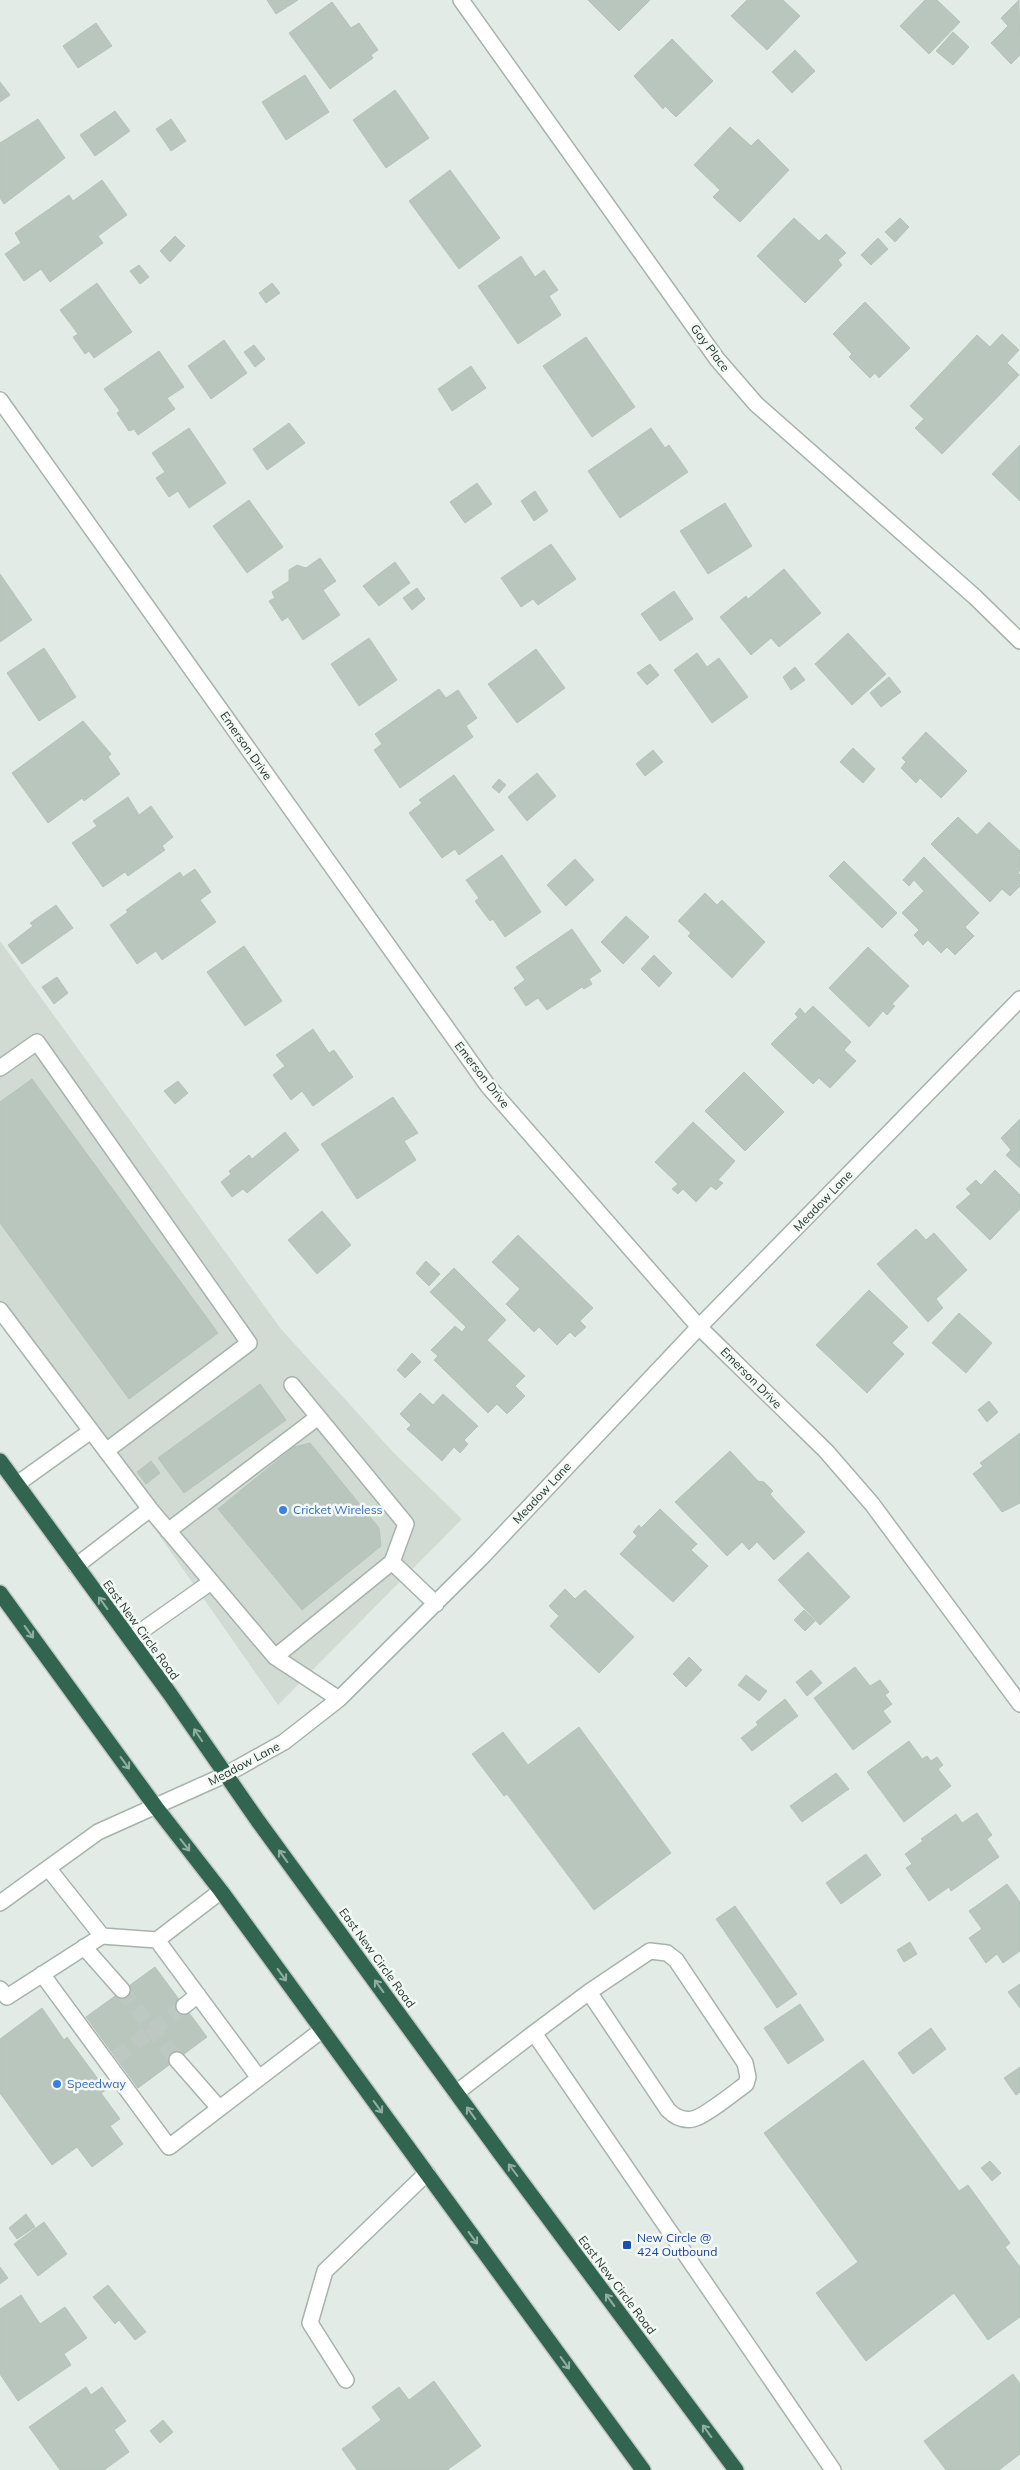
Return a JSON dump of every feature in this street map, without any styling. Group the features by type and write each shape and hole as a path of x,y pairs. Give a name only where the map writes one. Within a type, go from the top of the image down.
{"highway":[{"name":"East New Circle Road","path":"0,1461 456,2093 736,2470"},
{"path":"0,1593 156,1806 221,1891 643,2470"}],"street":[{"name":"Gay Place","path":"461,0 717,359 756,404 975,597 1020,641"},
{"name":"Emerson Drive","path":"0,400 488,1086 699,1327 826,1451 872,1504 1020,1704"},
{"name":"Meadow Lane","path":"0,1903 98,1832 225,1775 284,1742 339,1699 436,1604 699,1327 1020,999"},
{"path":"0,1068 37,1042 249,1343 106,1451"},
{"path":"0,1310 150,1509 275,1657 339,1699"},
{"path":"275,1657 392,1562 406,1524 292,1385"},
{"path":"168,1531 318,1417"},
{"path":"17,1484 91,1431"},
{"path":"76,1566 150,1509"},
{"path":"392,1562 436,1604"},
{"path":"130,1639 212,1582"},
{"path":"48,1868 102,1936"},
{"path":"0,1989 7,1997 102,1936 157,1940 221,1891"},
{"path":"157,1940 259,2078"},
{"path":"84,1948 122,1990"},
{"path":"456,2093 589,1992 650,1951 667,1952 676,1960 745,2063 748,2077 746,2084 694,2119 682,2119 673,2115 589,1992"},
{"path":"42,1974 113,2061 169,2146 322,2030"},
{"path":"184,2006 198,1996"},
{"path":"534,2033 829,2469"},
{"path":"177,2060 219,2108"},
{"path":"346,2380 310,2323 325,2271 427,2174"}],"shaded area":[{"path":"0,941 281,1329 394,1453 462,1519 278,1705 0,1308"}],"building":[{"path":"267,0 298,0 276,14"},
{"path":"588,0 650,0 619,31"},
{"path":"747,0 783,0 800,16 767,50 731,16"},
{"path":"925,0 937,0 960,22 929,54 900,26"},
{"path":"1019,0 1020,55 1011,64 991,43 1008,26 1001,18"},
{"path":"332,2 351,28 359,23 378,50 371,55 373,58 330,89 289,33"},
{"path":"96,23 112,46 78,68 63,46"},
{"path":"953,32 969,47 953,65 936,51"},
{"path":"672,39 713,81 676,117 665,106 663,109 634,76"},
{"path":"795,50 815,71 792,93 772,72"},
{"path":"305,75 329,112 286,140 262,102"},
{"path":"0,82 10,95 0,102"},
{"path":"395,90 429,138 386,168 353,120"},
{"path":"115,111 130,131 95,156 80,135"},
{"path":"38,119 65,158 4,204 0,198 0,143"},
{"path":"171,119 186,141 171,151 156,129"},
{"path":"730,127 751,146 758,139 789,170 740,222 713,197 720,190 694,165"},
{"path":"450,170 500,238 459,269 409,201"},
{"path":"102,180 127,215 98,236 103,243 50,282 41,269 24,281 5,254 21,243 15,233 69,195 73,201"},
{"path":"794,218 819,241 826,234 846,253 838,260 842,265 805,303 757,256"},
{"path":"900,218 909,227 895,242 885,232"},
{"path":"175,236 185,246 170,262 160,251"},
{"path":"878,238 888,249 871,265 861,255"},
{"path":"521,256 535,277 544,270 558,290 549,296 561,315 518,344 478,286"},
{"path":"139,265 149,277 140,284 130,271"},
{"path":"97,283 132,332 94,358 89,351 85,354 73,337 78,334 60,310"},
{"path":"272,283 280,293 266,303 259,293"},
{"path":"865,302 910,348 879,378 875,373 870,378 849,357 852,354 833,334"},
{"path":"1002,334 1019,350 1007,363 1019,375 942,454 915,428 924,419 910,406 977,335 990,347"},
{"path":"586,337 635,407 592,437 543,366"},
{"path":"224,340 247,373 211,399 188,366"},
{"path":"254,345 265,359 255,367 244,352"},
{"path":"159,351 184,387 167,398 175,409 138,435 134,429 129,431 117,413 120,411 104,389"},
{"path":"471,366 486,388 452,411 438,389"},
{"path":"289,423 305,443 267,470 253,449"},
{"path":"189,428 226,483 189,508 178,491 169,497 156,478 165,472 152,453"},
{"path":"651,428 665,448 669,445 688,472 620,518 588,471"},
{"path":"1020,445 1020,501 992,474"},
{"path":"477,483 492,504 465,523 450,502"},
{"path":"535,491 548,511 534,521 521,501"},
{"path":"249,500 283,547 247,573 213,526"},
{"path":"725,503 752,546 708,574 680,531"},
{"path":"551,544 576,579 538,605 533,599 521,607 501,578"},
{"path":"320,558 336,581 323,590 340,615 303,640 288,617 282,621 269,601 275,598 272,592 289,581 289,570 297,565 306,568"},
{"path":"395,562 410,583 379,606 363,586"},
{"path":"784,569 821,613 779,647 771,638 751,655 720,617 746,596 748,599"},
{"path":"0,574 32,620 0,642"},
{"path":"417,588 425,599 412,610 403,598"},
{"path":"674,591 693,619 660,641 641,614"},
{"path":"848,633 886,674 852,705 815,664"},
{"path":"369,638 397,680 359,706 331,664"},
{"path":"44,648 76,697 39,721 7,673"},
{"path":"536,649 565,688 517,723 488,684"},
{"path":"697,653 707,667 719,658 748,697 712,723 674,670"},
{"path":"650,664 659,675 647,685 637,673"},
{"path":"795,667 805,680 791,690 783,677"},
{"path":"889,677 901,692 881,707 870,693"},
{"path":"439,689 446,698 458,690 477,718 466,726 473,737 400,788 374,750 382,744 375,734"},
{"path":"83,721 111,754 108,757 120,774 84,801 82,798 48,823 12,773"},
{"path":"926,732 967,771 941,798 920,778 916,783 901,768 906,762 902,758"},
{"path":"853,748 875,769 863,783 840,762"},
{"path":"653,750 663,762 645,776 636,764"},
{"path":"537,773 556,796 527,821 508,797"},
{"path":"454,775 494,830 459,855 455,849 442,858 409,813 422,803 419,800"},
{"path":"499,779 506,785 499,793 492,787"},
{"path":"128,797 139,815 151,806 173,837 162,846 165,850 128,876 125,872 103,887 72,843 97,826 93,821"},
{"path":"958,817 977,835 989,822 1020,851 1020,870 1018,873 1020,875 1020,886 1010,896 1002,889 990,902 931,844"},
{"path":"502,855 541,912 505,937 493,919 490,921 475,901 479,898 466,880"},
{"path":"924,857 979,913 965,927 974,936 955,955 947,947 941,953 928,940 923,945 914,935 919,930 902,913 924,891 914,880 909,886 903,880"},
{"path":"575,859 594,880 566,906 547,885"},
{"path":"844,861 897,913 882,928 829,876"},
{"path":"195,869 211,892 200,900 216,922 162,960 156,951 137,964 110,925 128,912 126,910 180,872 183,877"},
{"path":"705,893 717,905 722,900 765,942 732,978 688,936 691,933 678,921"},
{"path":"56,905 73,928 22,964 8,945 33,926 30,923"},
{"path":"626,916 649,937 623,964 601,942"},
{"path":"572,929 601,971 589,979 592,984 584,989 582,987 547,1010 538,998 526,1006 514,988 525,980 516,967"},
{"path":"244,946 282,1001 245,1026 207,972"},
{"path":"868,947 909,986 892,1004 895,1006 887,1015 883,1011 869,1027 829,988"},
{"path":"654,955 672,973 659,987 641,969"},
{"path":"57,977 68,993 54,1004 42,987"},
{"path":"813,1006 851,1042 844,1050 856,1061 830,1088 819,1078 813,1084 771,1044 798,1017 795,1014 800,1008 805,1014"},
{"path":"313,1029 329,1053 334,1050 353,1077 313,1106 302,1091 291,1100 273,1075 285,1066 276,1055"},
{"path":"744,1072 784,1112 745,1151 705,1111"},
{"path":"32,1079 218,1333 129,1399 0,1223 0,1102"},
{"path":"178,1081 188,1093 175,1104 164,1091"},
{"path":"393,1097 418,1133 404,1141 416,1160 357,1199 321,1144"},
{"path":"1020,1119 1020,1168 1006,1155 1011,1150 1001,1138"},
{"path":"693,1122 735,1161 718,1180 723,1183 716,1190 711,1186 696,1202 683,1189 678,1194 672,1189 678,1184 655,1162"},
{"path":"285,1132 299,1150 247,1193 243,1189 232,1197 221,1182 231,1174 229,1171 249,1155 252,1159"},
{"path":"995,1170 1020,1195 1020,1209 990,1240 956,1207 971,1194 966,1189 976,1180 981,1185"},
{"path":"322,1211 351,1245 317,1274 288,1240"},
{"path":"916,1229 926,1240 934,1233 967,1270 936,1299 943,1308 928,1322 877,1264"},
{"path":"518,1235 593,1308 580,1321 586,1327 575,1337 570,1332 557,1345 539,1327 534,1332 506,1304 520,1289 492,1262"},
{"path":"426,1261 440,1274 429,1286 416,1273"},
{"path":"454,1268 506,1320 487,1340 525,1376 515,1386 525,1396 507,1414 497,1404 488,1413 434,1360 438,1356 431,1350 455,1326 462,1332 466,1327 430,1292"},
{"path":"869,1290 908,1327 892,1343 904,1354 867,1393 816,1345"},
{"path":"959,1313 992,1343 966,1373 932,1343"},
{"path":"412,1353 421,1362 405,1378 397,1370"},
{"path":"260,1384 286,1420 184,1493 158,1458"},
{"path":"420,1393 433,1405 443,1394 478,1426 464,1440 468,1444 460,1453 454,1447 442,1461 407,1429 411,1425 400,1414"},
{"path":"989,1401 998,1412 987,1422 978,1410"},
{"path":"1020,1433 1020,1503 1002,1512 973,1474 983,1466 980,1463"},
{"path":"310,1443 379,1528 381,1546 302,1610 218,1509 294,1447"},
{"path":"730,1451 758,1481 764,1482 773,1491 770,1494 805,1532 774,1560 757,1542 749,1550 742,1542 727,1556 675,1502"},
{"path":"151,1461 160,1473 146,1484 137,1472"},
{"path":"660,1509 697,1544 691,1550 708,1566 673,1602 620,1554 637,1536 633,1532 639,1525 641,1528"},
{"path":"808,1552 850,1597 820,1625 778,1580"},
{"path":"565,1589 575,1599 585,1590 634,1637 599,1673 550,1626 559,1616 549,1606"},
{"path":"804,1610 815,1621 805,1631 794,1620"},
{"path":"689,1657 702,1670 686,1687 673,1674"},
{"path":"855,1667 870,1686 880,1680 889,1692 885,1695 892,1704 883,1711 891,1722 853,1750 814,1698"},
{"path":"811,1670 822,1683 807,1696 796,1682"},
{"path":"746,1675 767,1691 759,1701 738,1685"},
{"path":"785,1699 798,1716 752,1751 741,1738 758,1725 756,1722"},
{"path":"579,1727 671,1853 594,1910 507,1794 504,1796 472,1754 503,1732 528,1765"},
{"path":"909,1741 922,1759 927,1756 931,1761 937,1757 943,1765 938,1769 951,1786 904,1822 867,1772"},
{"path":"836,1773 849,1789 802,1822 790,1806"},
{"path":"977,1813 992,1835 987,1839 999,1857 951,1891 949,1887 929,1901 906,1868 912,1864 905,1854 923,1841 921,1839 956,1814 962,1823"},
{"path":"866,1854 881,1875 841,1904 826,1883"},
{"path":"1007,1884 1020,1902 1020,1951 1003,1963 997,1954 986,1963 969,1938 982,1929 969,1911"},
{"path":"735,1906 797,1994 777,2008 716,1919"},
{"path":"910,1942 917,1954 904,1962 897,1950"},
{"path":"155,1967 207,2037 138,2088 86,2017"},
{"path":"1020,1984 1020,2008 1008,1992"},
{"path":"800,2004 824,2040 788,2064 764,2028"},
{"path":"42,2008 64,2040 67,2037 106,2090 101,2093 120,2119 110,2126 123,2144 92,2167 77,2147 52,2165 0,2093 0,2039"},
{"path":"931,2028 946,2049 913,2074 898,2053"},
{"path":"863,2060 959,2191 968,2185 1010,2243 1005,2247 1020,2267 1020,2317 988,2340 954,2293 866,2361 816,2293 858,2262 764,2133"},
{"path":"1020,2067 1020,2092 1016,2095 1004,2078"},
{"path":"990,2161 1001,2173 992,2181 981,2168"},
{"path":"26,2214 35,2227 17,2239 9,2228"},
{"path":"44,2222 67,2254 38,2276 14,2244"},
{"path":"0,2267 8,2278 0,2284"},
{"path":"108,2285 146,2332 135,2340 119,2320 115,2324 93,2297"},
{"path":"21,2295 40,2324 65,2307 87,2338 64,2354 71,2365 18,2401 0,2374 0,2309"},
{"path":"1013,2374 1020,2384 1020,2454 999,2470 946,2470 924,2441"},
{"path":"434,2381 481,2446 447,2470 357,2470 342,2449 381,2420 372,2407 399,2387 409,2400"},
{"path":"86,2387 91,2395 102,2387 126,2421 114,2430 129,2452 104,2470 60,2470 29,2427"},
{"path":"163,2420 173,2432 160,2443 150,2431"}],"tunnel":[{"path":"122,1990 177,2060"},
{"path":"116,2058 184,2006"}],"place":[{"name":"Cricket Wireless","path":"283,1510"},
{"name":"Speedway","path":"57,2084"},
{"name":"New Circle @ 424 Outbound","path":"627,2245"}]}
